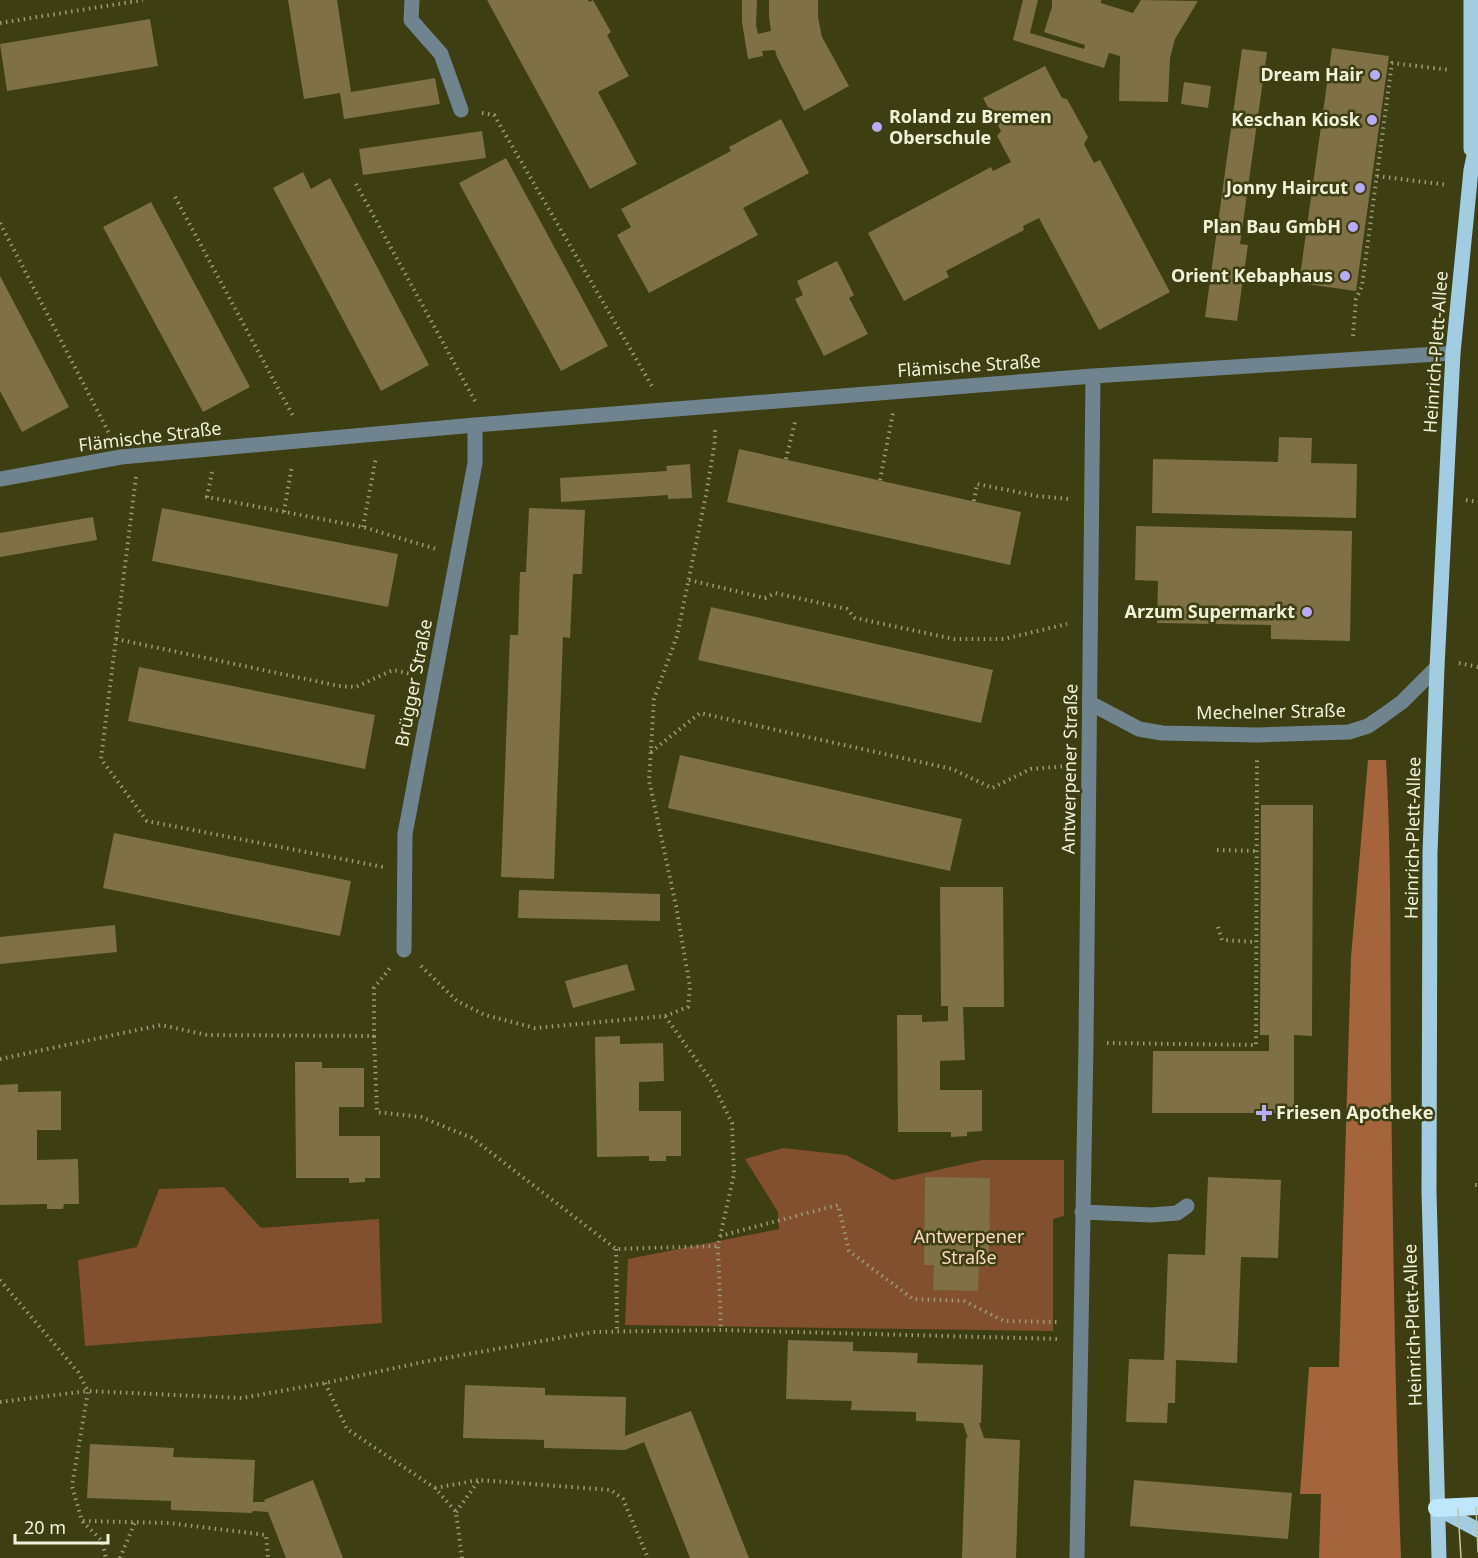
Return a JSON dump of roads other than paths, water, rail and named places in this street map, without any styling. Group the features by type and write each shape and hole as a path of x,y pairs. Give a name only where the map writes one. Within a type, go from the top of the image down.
{"highway":[{"path":"1437,1508 1478,1506"}],"main road":[{"name":"Heinrich-Plett-Allee","path":"1471,0 1472,170"},
{"name":"Heinrich-Plett-Allee","path":"1439,1558 1429,1192 1430,853 1453,353 1470,187 1478,137"},
{"path":"1437,1508 1478,1530"}],"street":[{"path":"412,0 411,20 441,54 461,110"},
{"name":"Flämische Straße","path":"0,479 121,457 481,424 1093,376 1453,353"},
{"name":"Antwerpener Straße","path":"1077,1558 1079,1339 1086,1043 1093,376"},
{"name":"Brügger Straße","path":"404,950 405,834 481,424"},
{"name":"Mechelner Straße","path":"1090,703 1139,729 1162,733 1257,735 1349,732 1368,726 1402,702 1437,667"},
{"path":"1082,1212 1152,1215 1177,1213 1187,1206"}],"tram line":[{"path":"1476,1507 1478,1552"},
{"path":"1458,1509 1461,1558"}],"place":[{"name":"Dream Hair","path":"1375,75"},
{"name":"Keschan Kiosk","path":"1372,120"},
{"name":"Roland zu Bremen Oberschule","path":"877,127"},
{"name":"Jonny Haircut","path":"1360,188"},
{"name":"Plan Bau GmbH","path":"1353,227"},
{"name":"Orient Kebaphaus","path":"1345,276"},
{"name":"Arzum Supermarkt","path":"1307,612"},
{"name":"Friesen Apotheke","path":"1264,1113"}]}
